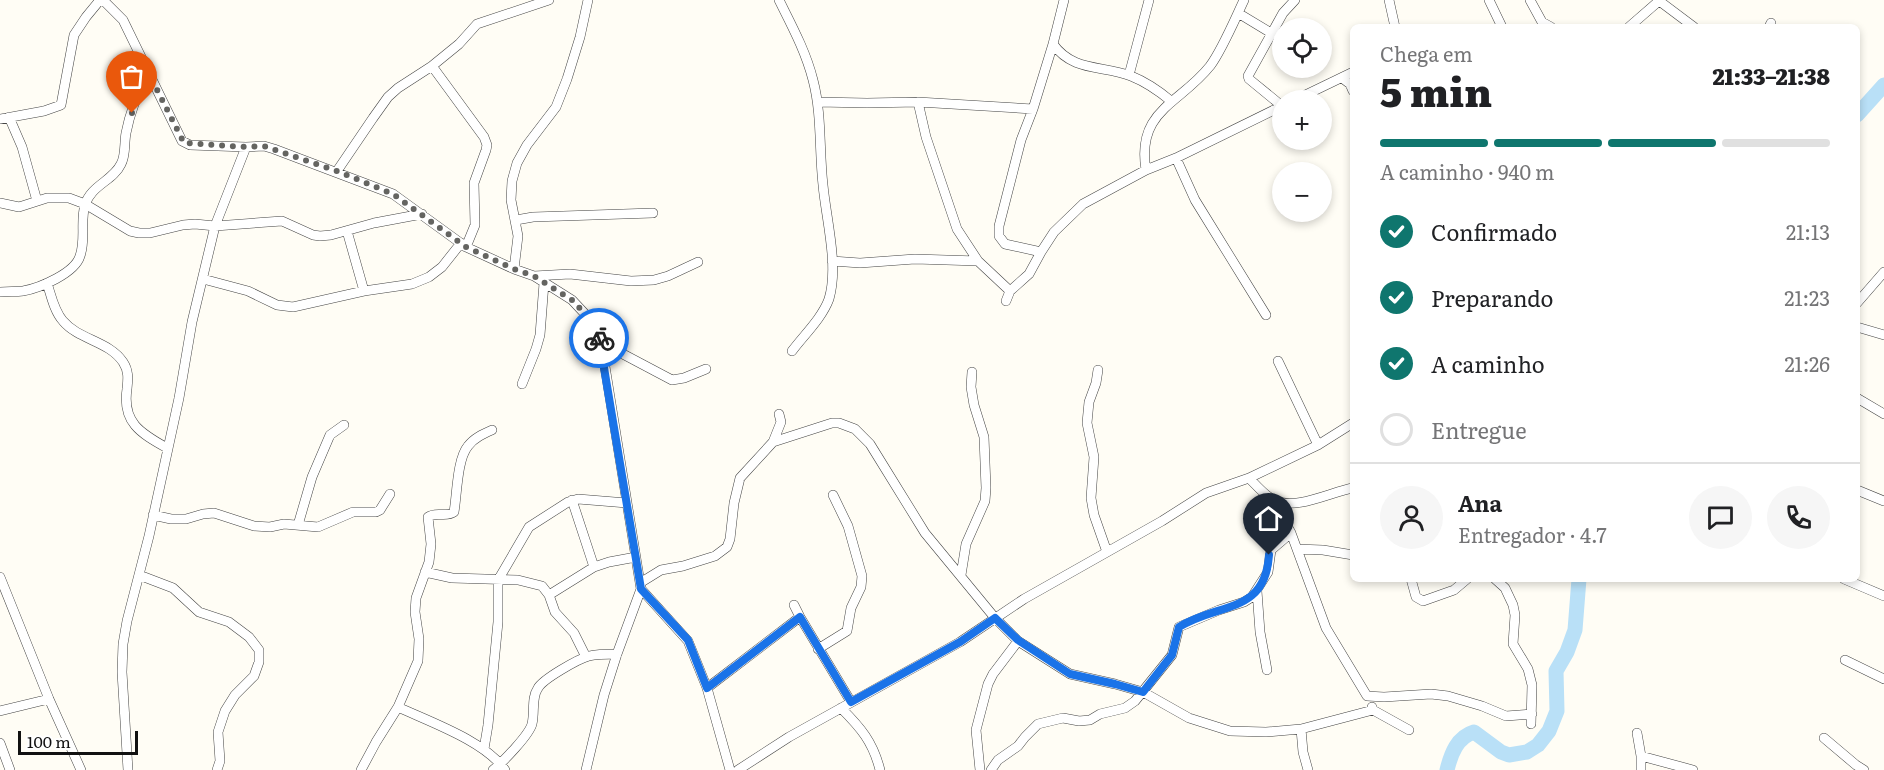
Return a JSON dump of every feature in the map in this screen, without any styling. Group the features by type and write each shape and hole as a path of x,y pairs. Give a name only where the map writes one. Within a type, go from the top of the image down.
{"street":[{"path":"37,201 22,147 5,118 44,111 61,105 74,35 101,0 123,20 184,143 264,146 337,171 393,194 463,245 534,276 572,300 598,332 602,348 641,586 604,695 586,770"},
{"path":"337,171 388,97 459,44 477,24 549,0"},
{"path":"514,269 518,236 511,200 512,181 517,163 527,145 556,107 574,58 588,0"},
{"path":"779,0 798,38 813,79 818,102 823,185 832,261 828,299 822,312 792,351"},
{"path":"1041,252 1005,244 999,236 999,226 1021,140 1053,44 1064,0"},
{"path":"1129,75 1149,0"},
{"path":"1146,170 1143,155 1144,140 1150,124 1171,101 1209,67 1244,0"},
{"path":"1272,98 1248,76 1283,13 1295,0"},
{"path":"1389,0 1394,24"},
{"path":"1489,0 1501,24"},
{"path":"1530,0 1542,22 1546,24"},
{"path":"1632,24 1659,0 1690,24"},
{"path":"1238,13 1271,33"},
{"path":"1053,44 1060,54 1071,61 1129,75 1154,88 1171,101"},
{"path":"203,279 248,291 277,305 293,307 364,291 412,284 429,277 442,267 463,245 475,225 474,183 487,145 484,137 432,66"},
{"path":"0,292 22,291 47,283 76,263 81,255 85,204 97,186 116,172 123,162 126,131 139,89 148,72"},
{"path":"1316,90 1350,74"},
{"path":"1342,78 1350,86"},
{"path":"818,102 918,102 1033,109"},
{"path":"918,102 926,138 957,228 978,261 1008,296 1027,278 1054,232 1083,204 1146,170 1272,112"},
{"path":"128,770 122,680 123,644 127,621 179,398 192,322 215,226 246,147"},
{"path":"1176,158 1200,208 1266,315"},
{"path":"0,203 19,207 56,197 69,198 85,204 130,231 139,233 150,233 183,225 215,226 282,221 313,235 331,235 374,223 422,214"},
{"path":"516,220 533,217 653,213"},
{"path":"347,231 364,291"},
{"path":"832,261 915,259 978,261"},
{"path":"534,276 570,274 631,281 654,280 698,262"},
{"path":"1860,300 1884,272"},
{"path":"47,283 58,315 64,323 111,349 125,365 129,374 125,406 128,416 148,437 167,448"},
{"path":"522,384 540,335 544,283"},
{"path":"1860,328 1884,335"},
{"path":"602,348 621,353 672,380 706,369"},
{"path":"1278,361 1318,445"},
{"path":"1098,370 1089,402 1087,423 1094,457 1091,498 1094,515 1107,552"},
{"path":"961,575 966,544 985,501 986,488 984,437 974,405 971,387 972,372"},
{"path":"1860,400 1884,414"},
{"path":"641,586 661,570 715,556 727,547 740,478 773,442 781,422 779,414"},
{"path":"773,442 832,423 855,429 870,444 881,460 925,532 995,618 1018,640 1070,674 1143,692 1189,718 1230,731 1266,732 1301,729 1373,710"},
{"path":"298,525 312,477 330,435 344,425"},
{"path":"738,770 789,737 960,642 1024,599 1206,493 1249,478 1318,445 1350,425"},
{"path":"361,770 398,707 418,661 419,639 415,612 416,598 430,553 428,517 430,514 449,515 454,512 462,456 474,440 492,430"},
{"path":"1249,478 1273,500 1291,533 1326,628 1373,710 1409,730"},
{"path":"1273,500 1287,503 1308,501 1350,489"},
{"path":"1860,491 1884,501"},
{"path":"153,514 171,519 186,519 214,513 254,526 318,527 353,512 376,512 380,510 390,494"},
{"path":"819,649 847,631 851,608 862,582 861,570 848,526 832,495"},
{"path":"484,749 498,622 498,580 529,527 572,500 627,503"},
{"path":"572,500 594,567"},
{"path":"991,770 998,760 1018,746 1038,724 1063,718 1079,721 1090,720 1100,714 1125,708 1135,701 1172,655 1179,627 1252,597 1268,572 1271,550 1291,533"},
{"path":"1297,549 1323,549 1350,554"},
{"path":"549,595 594,567 636,557"},
{"path":"425,572 452,579 531,582 542,586 549,595 555,612 574,633 586,657"},
{"path":"139,575 173,588 199,612 229,622 249,637 259,650 259,662 254,676 235,695 225,711 218,732 220,761 217,770"},
{"path":"0,577 49,699 81,770"},
{"path":"1412,582 1416,597 1423,602 1454,591 1464,582"},
{"path":"1367,696 1423,694 1448,696 1506,716 1531,719 1532,685 1528,669 1513,644 1514,605 1505,588 1498,582"},
{"path":"1851,582 1884,596"},
{"path":"641,586 688,640 707,688 730,770"},
{"path":"1257,591 1260,632 1267,670"},
{"path":"795,605 851,702"},
{"path":"707,688 800,617"},
{"path":"980,770 976,730 988,684 1018,640"},
{"path":"398,707 484,749 500,768 532,725 536,689 542,682 586,657 617,654"},
{"path":"1845,660 1884,679"},
{"path":"0,711 49,699"},
{"path":"841,708 872,745 880,770"},
{"path":"1301,729 1303,752 1308,770"},
{"path":"1637,734 1641,770"},
{"path":"1824,738 1864,770"},
{"path":"0,743 10,770"},
{"path":"1641,756 1693,770"}],"waterway":[{"path":"1860,112 1884,85"},
{"path":"1447,770 1453,752 1468,734 1474,732 1501,752 1509,755 1527,752 1538,745 1549,731 1557,711 1556,671 1567,652 1575,630 1579,582"}],"way so far":[{"path":"132,113 139,89 148,72 184,143 274,148 393,194 466,247 534,276 572,300 586,315 598,332 599,338"}],"route":[{"path":"599,338 641,589 688,640 707,688 800,617 851,702 960,642 995,618 1018,640 1070,674 1143,692 1172,655 1177,629 1252,597 1268,572 1269,555"}]}
